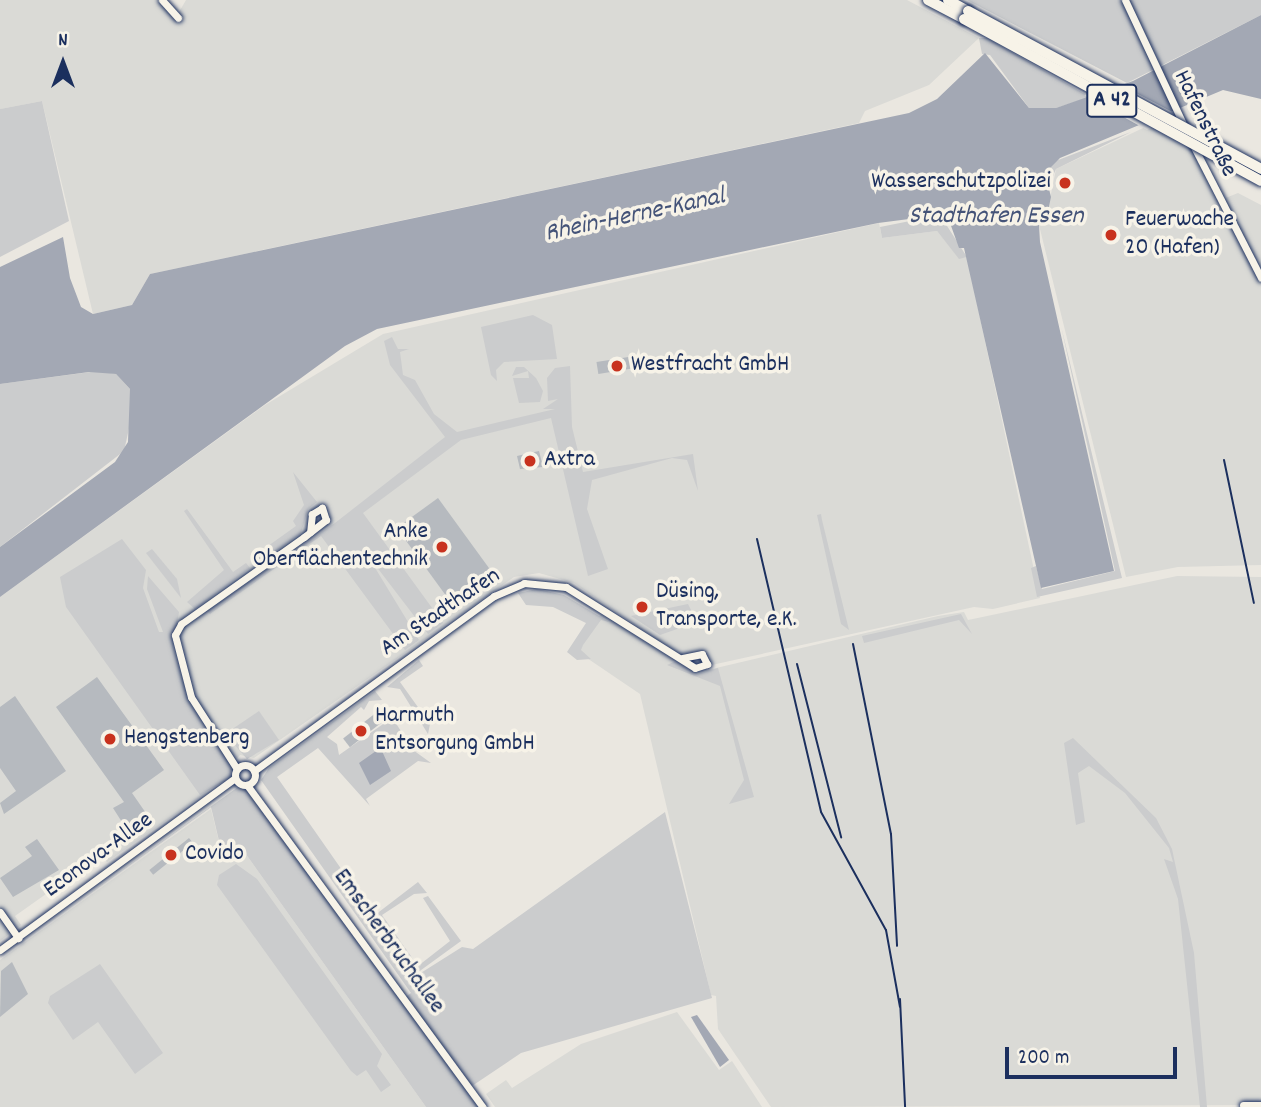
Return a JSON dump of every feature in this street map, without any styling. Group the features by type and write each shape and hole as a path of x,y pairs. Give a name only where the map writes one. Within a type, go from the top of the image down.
{"highway":[{"name":"A 42","path":"928,0 966,15 1261,169"},
{"name":"A 42","path":"948,0 966,15 1261,181"}],"street":[{"path":"163,0 178,18"},
{"name":"Hafenstraße","path":"1125,0 1182,124 1261,278"},
{"path":"244,782 239,767 191,697 176,647 177,629 310,532"},
{"name":"Am Stadthafen","path":"252,769 495,596 524,583 566,587 682,658"},
{"path":"239,767 252,769 244,782"},
{"name":"Econova-Allee","path":"0,950 220,793 244,782"},
{"name":"Emscherbruchallee","path":"244,782 262,800 483,1107"},
{"path":"0,912 18,938"},
{"path":"1243,1105 1261,1105"}],"shaded area":[{"path":"0,0 158,0 175,19 186,0 907,0 979,38 929,85 865,111 859,123 150,274 132,305 93,314 42,101 0,109"},
{"path":"967,0 1261,0 1261,15 1127,83"},
{"path":"979,38 987,38 1090,97 1050,110 1029,108 990,55 982,54"},
{"path":"42,101 69,221 0,257 0,109"},
{"path":"1175,113 1218,201 1238,193 1261,205 1261,565 1178,567 1126,577 1039,225 1045,224 1056,169"},
{"path":"1131,132 1056,169 1049,185 1043,180 1053,162"},
{"path":"940,215 967,257 959,259 937,231 882,238 880,227"},
{"path":"879,223 882,238 937,231 959,258 967,257 1040,598 993,609 974,607 698,668 574,583 539,573 514,577 254,758 240,755 207,792 107,862 101,855 15,916 21,925 0,941 0,597 265,405 383,334"},
{"path":"533,315 552,325 557,359 504,362 496,370 497,381 491,375 481,327"},
{"path":"1061,326 1122,578 1037,597 1031,568 1036,566 1042,589 1115,571"},
{"path":"392,337 398,349 409,349 400,352 403,375 415,380 434,414 457,432 555,409 543,409 558,399 548,401 547,378 555,368 570,366 572,427 583,472 693,454 698,491 687,460 672,458 592,480 587,509 608,569 588,576 551,418 461,440 363,513 443,623 428,634 366,553 419,640 405,650 321,536 210,614 207,611 335,523 445,437 390,365 384,341"},
{"path":"516,367 524,367 536,378 543,391 540,402 519,403 513,378 529,378 528,371 512,376"},
{"path":"98,371 116,374 130,389 130,424 124,451 0,547 0,384"},
{"path":"293,472 317,502 308,509 301,533 259,563 254,556 296,526 293,521 304,505"},
{"path":"187,509 233,572 246,563 250,568 195,609 187,602 224,570 184,511"},
{"path":"821,514 849,630 841,624 817,515"},
{"path":"122,539 146,570 143,588 159,632 163,632 147,589 148,576 179,612 173,647 189,702 232,766 230,778 200,795 66,607 60,577"},
{"path":"152,549 177,579 181,598 146,553"},
{"path":"1177,576 1261,577 1261,1105 771,1107 718,1029 716,996 711,995 640,694 578,652 604,609 699,672 938,616 964,612 968,620"},
{"path":"537,589 564,595 609,622 601,620 583,645 581,650 591,659 577,660 567,652 586,623 553,607 526,605 518,593"},
{"path":"688,604 697,622 660,635 631,616"},
{"path":"961,614 972,634 959,620 864,643 862,636"},
{"path":"419,660 423,666 400,682 430,724 428,734 400,689 387,687"},
{"path":"676,661 698,674 718,668 754,797 729,804 744,780 720,686 667,665"},
{"path":"375,691 382,700 369,701 364,710 361,707 327,737 337,744 339,755 386,722 382,715 390,714 413,750 431,763 418,761 366,799 370,806 318,748 277,777 416,976 462,947 473,949 665,812 712,998 521,1053 469,1088 484,1107 426,1107 243,850 224,862 211,807 0,958 238,787 252,792 404,998 411,993 261,780 269,768"},
{"path":"259,711 279,740 247,759 225,734"},
{"path":"1073,738 1156,818 1172,849 1194,953 1207,1107 1200,1107 1178,899 1164,859 1173,862 1169,848 1125,793 1089,766 1078,773 1085,822 1076,825 1064,743"},
{"path":"211,809 224,862 243,850 426,1107 0,1107 0,960"},
{"path":"236,864 257,879 382,1054 377,1066 391,1085 381,1092 366,1070 357,1076 351,1071 217,885 219,875"},
{"path":"418,882 427,893 414,894 382,915 418,966 450,941 423,898 428,896 461,941 417,973 375,915"},
{"path":"100,964 163,1053 135,1074 98,1022 73,1040 48,1003 50,996"},
{"path":"677,1012 719,1070 732,1061 762,1107 495,1107 486,1094 506,1080 512,1088 581,1044"}],"water":[{"path":"1261,15 1261,99 1223,90 1060,158 1045,173 1051,197 1045,225 1039,225 1040,242 1114,571 1041,588 964,248 959,248 950,223 940,215 878,223 377,329 345,346 0,597 0,547 115,462 128,442 130,389 116,374 89,372 0,384 0,267 63,237 70,278 81,307 93,314 132,305 150,274 909,113 937,99 985,53 1029,108 1056,108 1133,81"},
{"path":"393,739 396,742 382,751 391,771 370,785 359,763"},
{"path":"697,1015 729,1060 720,1067 691,1017"}],"pier":[{"path":"1117,83 1178,115 1147,130 1084,95"}],"building":[{"name":"Westfracht GmbH","path":"635,356 637,368 598,374 596,362"},
{"name":"Axtra","path":"539,451 543,467 520,469 517,456"},
{"name":"Anke Oberflächentechnik","path":"438,498 491,572 450,602 397,528"},
{"name":"Hengstenberg","path":"97,677 164,770 132,793 148,816 127,830 113,808 124,802 56,707"},
{"path":"15,696 66,771 4,814 0,803 16,791 0,768 0,707"},
{"name":"Harmuth Entsorgung GmbH","path":"377,712 384,721 350,747 343,738"},
{"name":"Covido","path":"189,838 193,843 153,875 149,870"},
{"path":"37,839 59,870 13,897 0,878 32,856 25,847"},
{"path":"12,962 28,994 0,1017 1,971"}],"railway":[{"path":"1224,460 1254,603"},
{"path":"757,539 821,812 886,930 900,1007"},
{"path":"853,644 891,834 897,946"},
{"path":"797,664 841,837"},
{"path":"900,999 905,1107"}],"place":[{"name":"Wasserschutzpolizei","path":"1065,183"},
{"name":"Feuerwache 20 (Hafen)","path":"1111,235"},
{"name":"Westfracht GmbH","path":"617,366"},
{"name":"Axtra","path":"530,461"},
{"name":"Anke Oberflächentechnik","path":"442,547"},
{"name":"Düsing, Transporte, e.K.","path":"642,607"},
{"name":"Harmuth Entsorgung GmbH","path":"361,731"},
{"name":"Hengstenberg","path":"110,739"},
{"name":"Covido","path":"171,855"}],"water label":[{"name":"Rhein-Herne-Kanal","path":"635,216"},
{"name":"Stadthafen Essen","path":"996,217"}]}
